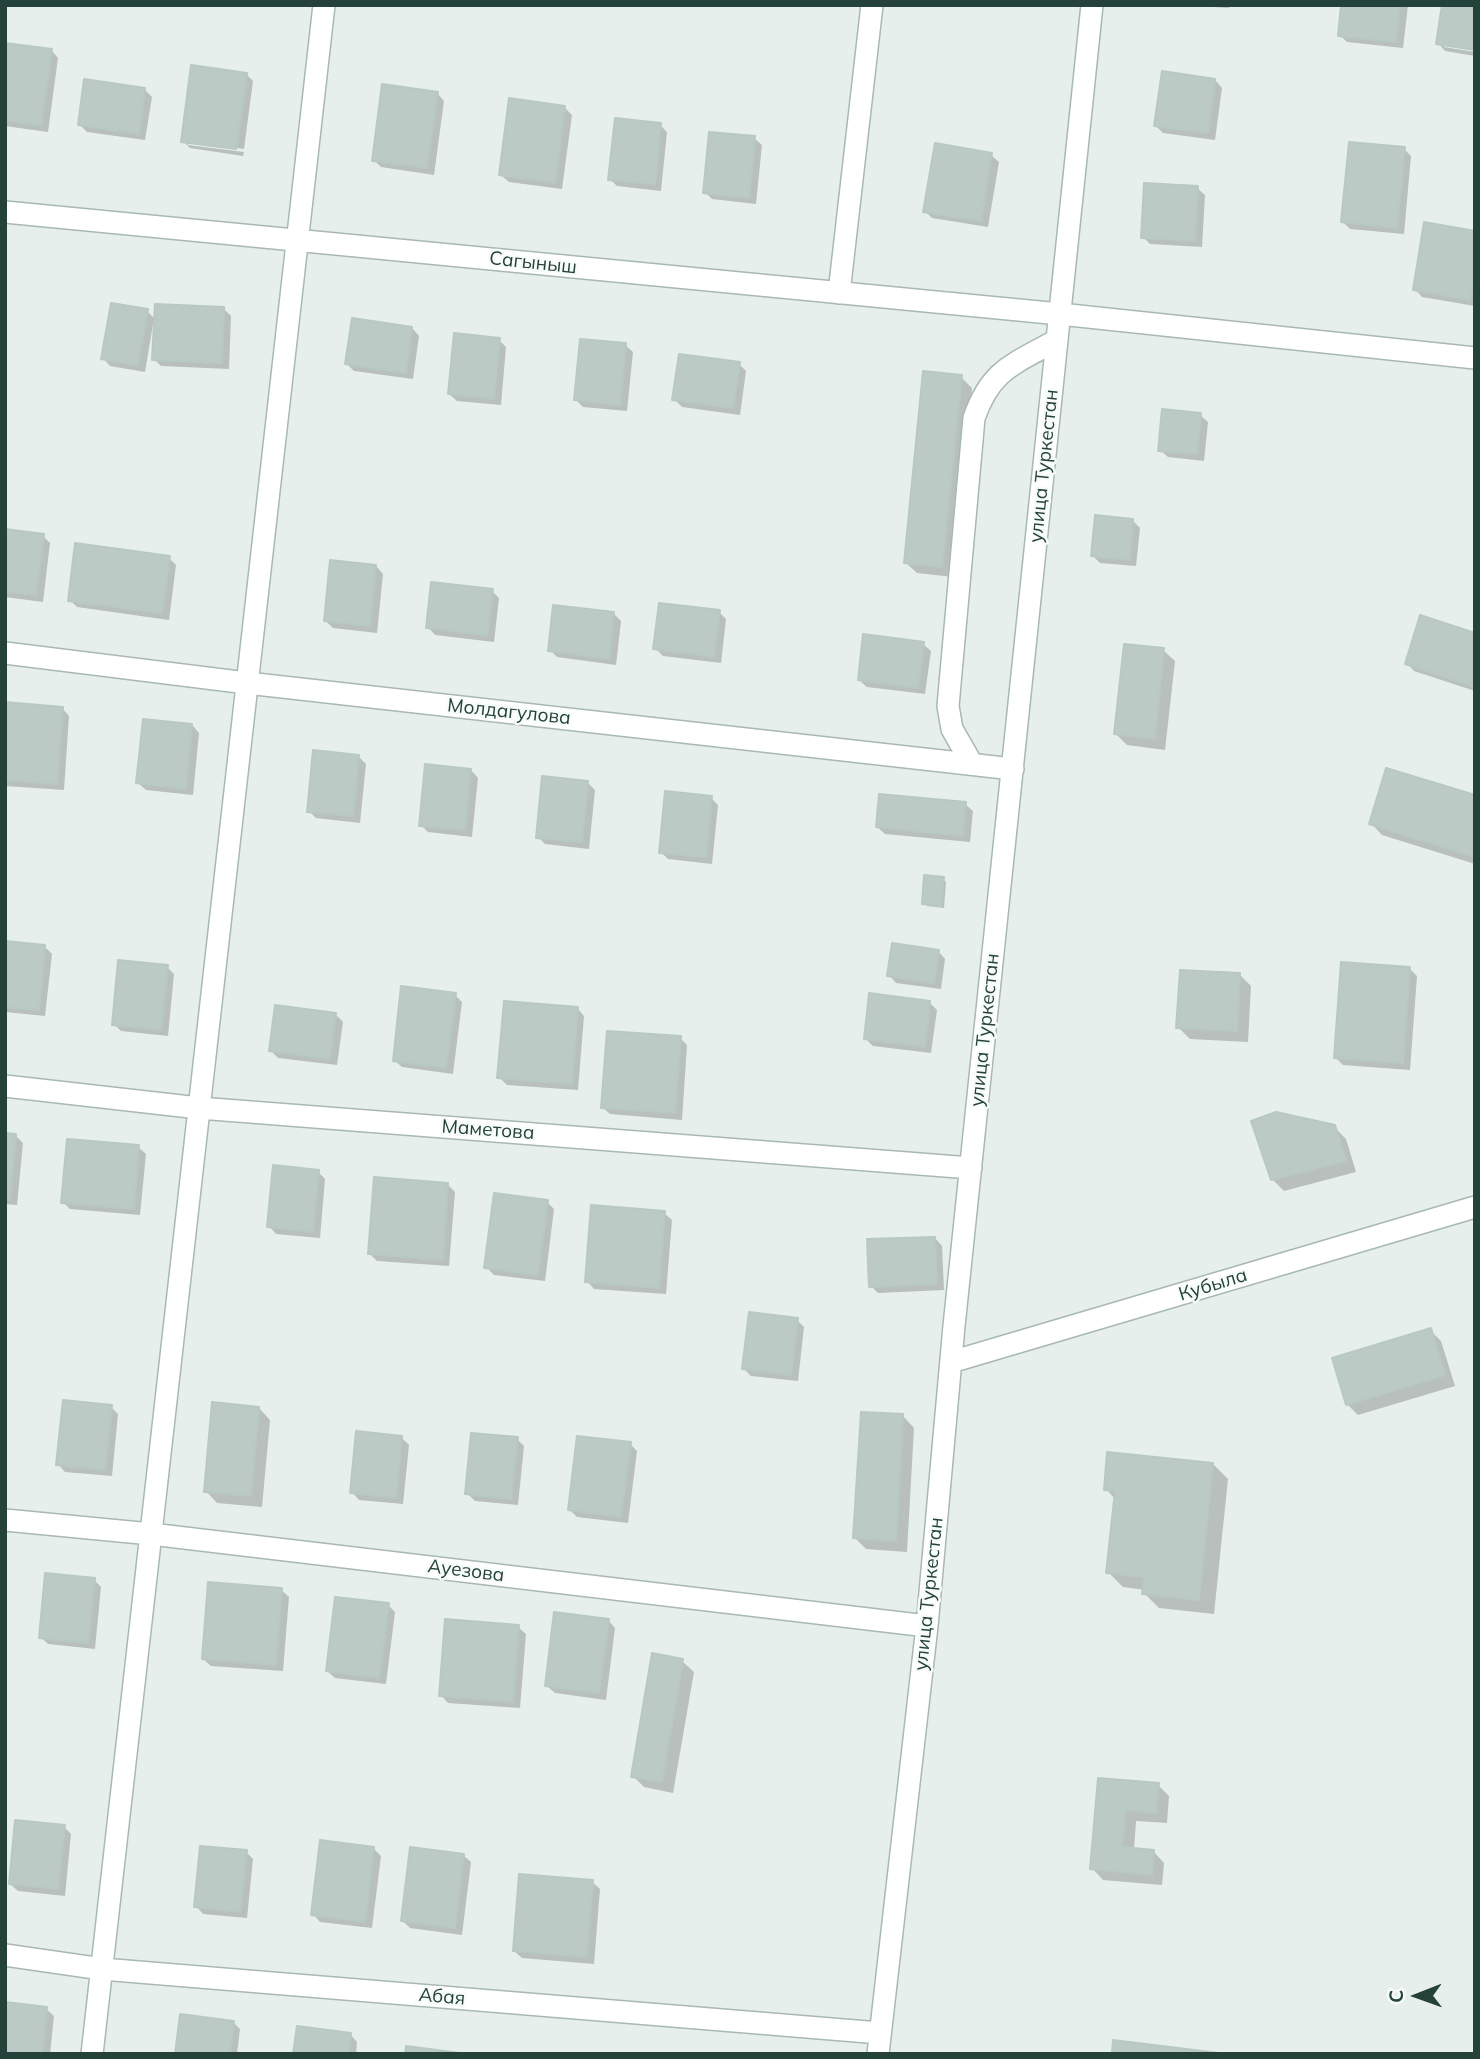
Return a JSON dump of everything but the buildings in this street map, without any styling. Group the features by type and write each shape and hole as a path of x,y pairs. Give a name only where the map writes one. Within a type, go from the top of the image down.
{"street":[{"path":"92,2054 324,5"},
{"path":"839,293 872,5"},
{"name":"улица Туркестан","path":"879,2043 927,1626 951,1363 1091,5"},
{"name":"Сагыныш","path":"5,212 1060,314 1475,358"},
{"path":"972,764 952,729 948,706 974,418 982,395 1002,370 1057,340"},
{"name":"Молдагулова","path":"5,653 247,683 1013,769"},
{"name":"Маметова","path":"5,1086 199,1108 971,1168"},
{"name":"Кубыла","path":"951,1363 1475,1207"},
{"name":"Ауезова","path":"5,1520 151,1534 927,1626"},
{"name":"Абая","path":"5,1955 102,1969 879,2043"}]}
